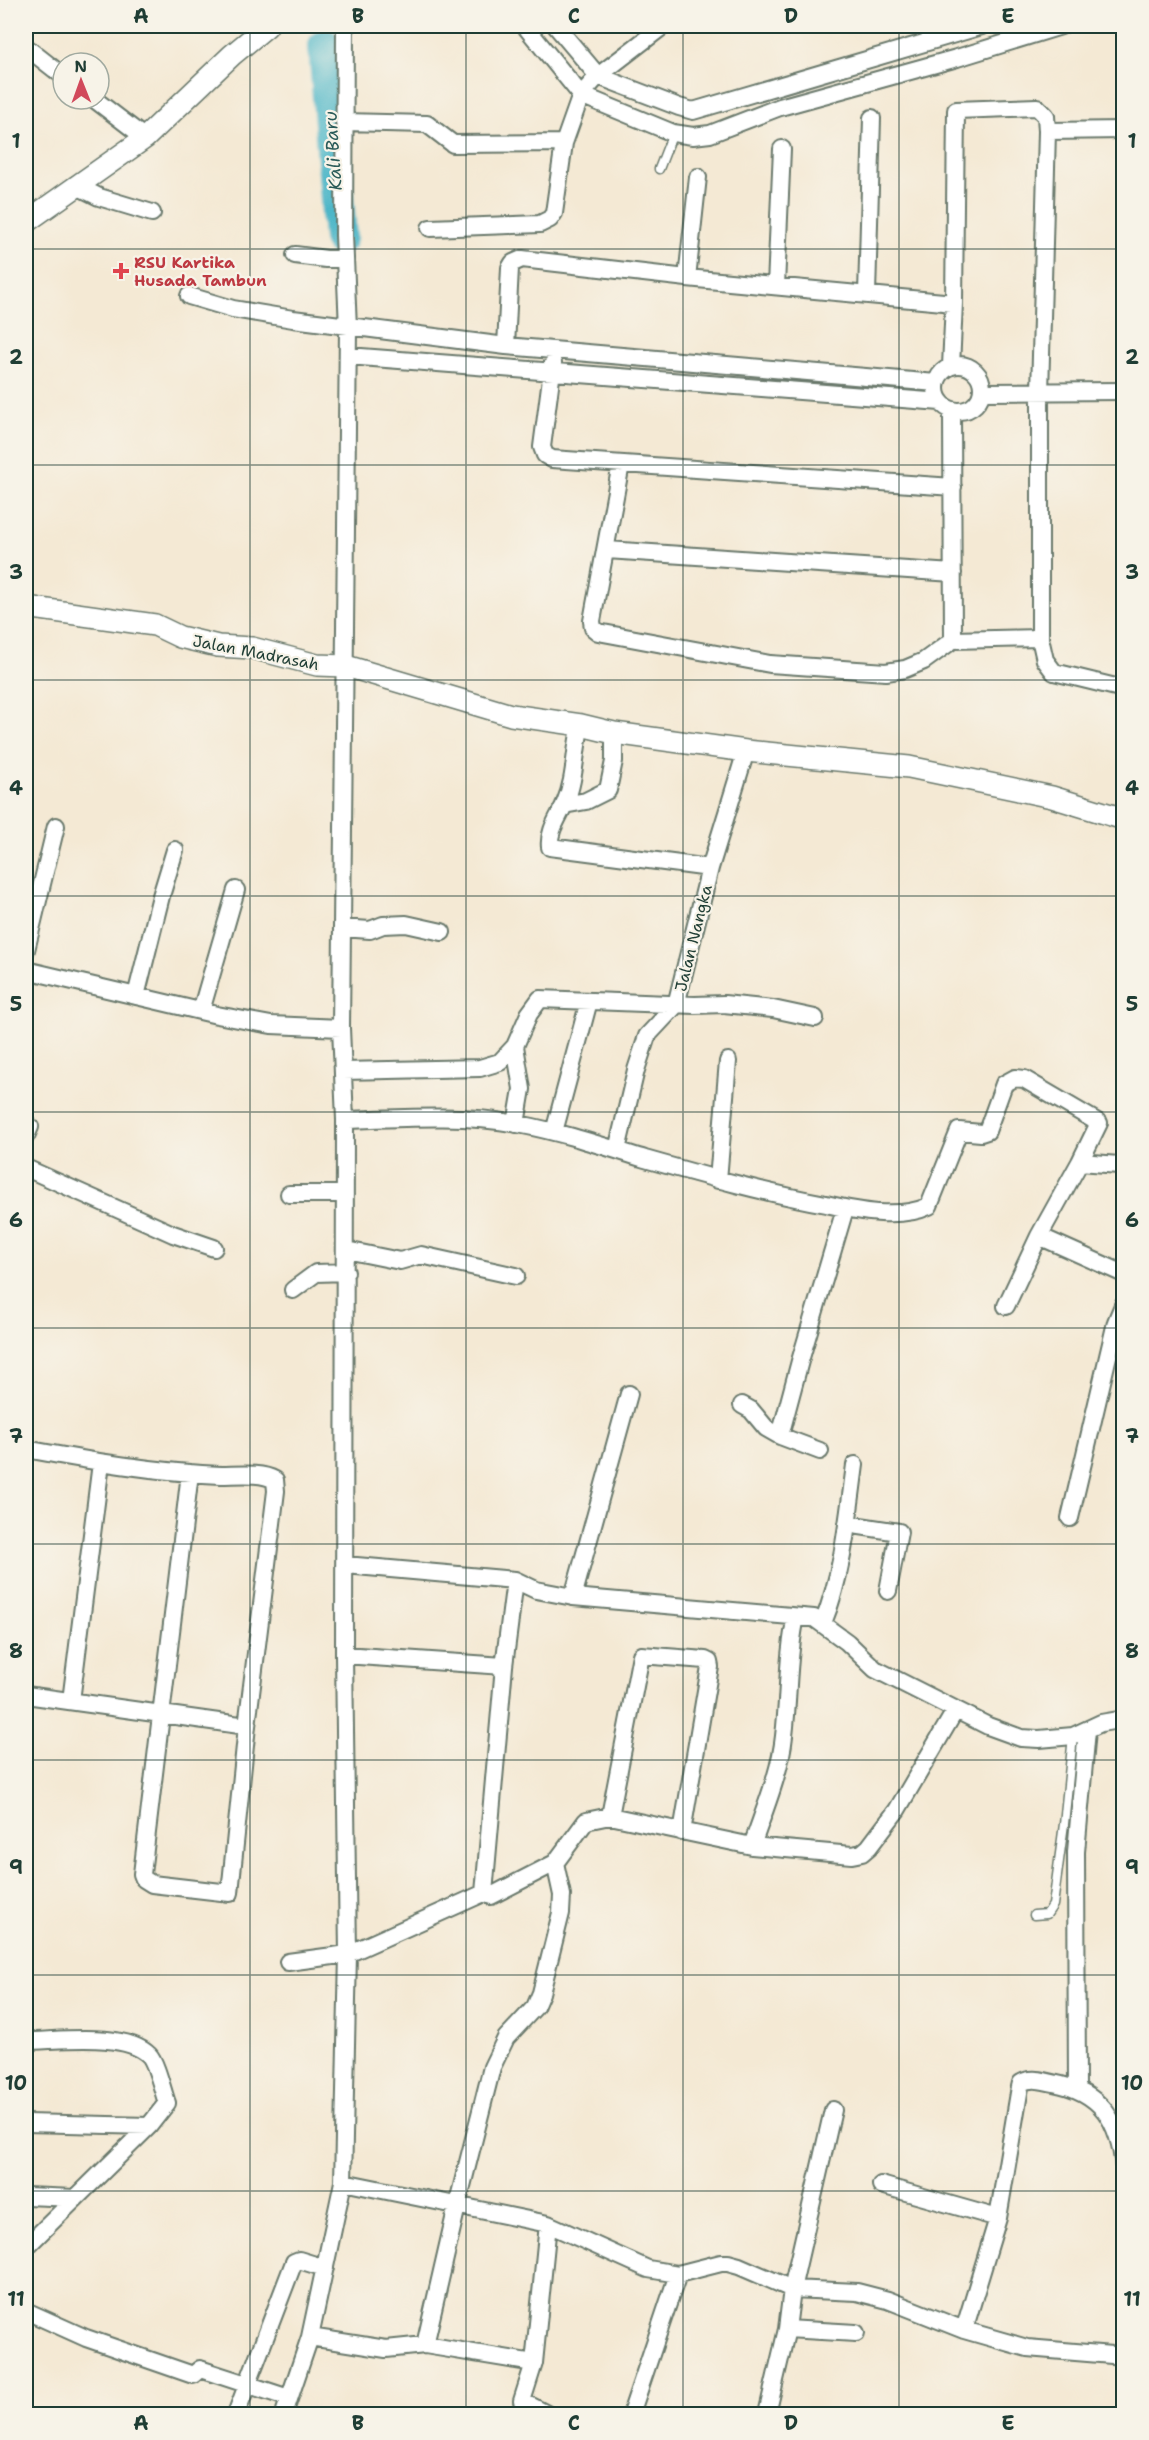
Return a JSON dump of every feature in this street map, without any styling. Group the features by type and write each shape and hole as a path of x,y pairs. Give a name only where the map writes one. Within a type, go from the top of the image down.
{"street":[{"path":"26,222 75,185 145,138 267,26"},
{"path":"284,2415 310,2337 343,2182 348,1954 343,1408 346,1250 345,1120 341,1028 348,356 344,259 345,26"},
{"path":"525,26 581,95 673,133 693,136 710,134 780,107 957,58 1060,26"},
{"path":"556,26 598,75 679,107 699,111 982,26"},
{"path":"430,228 546,222 554,213 564,143 581,95 598,75 663,26"},
{"path":"26,47 51,67"},
{"path":"951,366 956,110 1037,106 1046,116 1047,131 1041,393 1040,638 1045,660 1054,672 1124,689"},
{"path":"110,111 145,138"},
{"path":"867,294 872,118"},
{"path":"344,122 427,124 453,144 564,143"},
{"path":"1047,131 1124,130"},
{"path":"777,286 782,149"},
{"path":"687,278 698,177"},
{"path":"75,185 99,197 152,213"},
{"path":"295,255 344,259"},
{"path":"506,346 510,268 522,259 687,278 954,303"},
{"path":"189,296 233,309 348,328 506,346 936,382"},
{"path":"555,350 542,447 545,454 552,459 953,487"},
{"path":"348,356 803,391 946,406 965,410 976,404 982,392 981,380 974,370 963,365 951,366 942,372 936,382 936,392 946,406 953,487 953,640"},
{"path":"678,381 680,361"},
{"path":"803,391 805,371"},
{"path":"982,392 1124,391"},
{"path":"621,464 607,550 592,621 593,627 598,632 770,664 886,672 905,669 924,661 953,640 1040,638"},
{"path":"607,550 953,573"},
{"name":"Jalan Madrasah","path":"26,607 155,625 180,637 218,646 252,648 317,665 346,666 511,715 581,725 614,733 746,751 909,767 1052,797 1124,819"},
{"path":"581,725 576,763 564,805 550,836 550,847 710,868"},
{"path":"564,805 586,801 608,790 614,761 614,733"},
{"name":"Jalan Nangka","path":"617,1150 636,1070 647,1036 676,1005 710,868 746,751"},
{"path":"26,950 56,826"},
{"path":"136,996 175,850"},
{"path":"201,1011 236,890"},
{"path":"342,928 370,930 383,925 406,924 442,932"},
{"path":"26,970 271,1025 341,1028"},
{"path":"343,1071 480,1068 500,1062 515,1046 529,1014 540,999 753,1006 815,1018"},
{"path":"554,1132 589,1001"},
{"path":"515,1046 522,1089 516,1124"},
{"path":"718,1180 728,1061"},
{"path":"345,1120 452,1117 516,1124 554,1132 718,1180 794,1199 845,1209 876,1212 919,1211 929,1206 959,1131 981,1133 987,1131 1004,1084 1015,1078 1024,1079 1099,1123 1039,1236 1006,1306"},
{"path":"26,1124 30,1127 26,1136"},
{"path":"1080,1161 1119,1165 1124,1163"},
{"path":"26,1168 173,1234 214,1248"},
{"path":"290,1194 345,1194"},
{"path":"780,1436 845,1209"},
{"path":"1039,1236 1124,1274"},
{"path":"346,1250 400,1261 421,1255 516,1276"},
{"path":"293,1290 316,1273 346,1272"},
{"path":"1070,1518 1116,1322 1124,1303"},
{"path":"573,1597 630,1394"},
{"path":"742,1406 751,1410 766,1428 819,1451"},
{"path":"26,1449 101,1463 190,1473 263,1476 275,1480 230,1893 152,1884 144,1879 142,1869 190,1473"},
{"path":"71,1701 101,1463"},
{"path":"823,1623 834,1586 847,1524 855,1465"},
{"path":"847,1524 899,1532 888,1592"},
{"path":"345,1565 515,1580 537,1590 573,1597 814,1618 848,1642 875,1670 988,1726 1021,1738 1039,1739 1080,1733 1101,1723 1124,1719"},
{"path":"484,1893 504,1666 515,1580"},
{"path":"752,1846 779,1766 784,1737 790,1649 796,1617"},
{"path":"344,1655 504,1666"},
{"path":"610,1816 641,1655 705,1660 711,1667 682,1832"},
{"path":"26,1695 247,1726"},
{"path":"288,1962 348,1954 484,1893 491,1896 555,1863 586,1821 610,1816 752,1846 852,1855 861,1853 869,1848 897,1810 956,1711"},
{"path":"1077,2089 1076,1852 1080,1733"},
{"path":"425,2345 456,2206 492,2067 506,2038 535,2007 541,1993 561,1913 562,1895 555,1863"},
{"path":"26,2041 110,2040 132,2044 150,2056 167,2103 148,2126 26,2247"},
{"path":"964,2330 998,2218 1022,2083 1030,2079 1077,2089 1099,2103 1113,2121 1121,2143 1124,2168"},
{"path":"767,2415 787,2329 792,2289 833,2110"},
{"path":"26,2123 148,2126"},
{"path":"343,2182 548,2224 648,2269 678,2274 728,2263 792,2289 856,2292 888,2300 964,2330 1027,2348 1124,2356"},
{"path":"882,2185 998,2218"},
{"path":"26,2196 75,2198"},
{"path":"547,2415 522,2401 534,2363 548,2224"},
{"path":"236,2415 294,2262 299,2260 325,2268"},
{"path":"631,2415 678,2274"},
{"path":"26,2311 86,2338 193,2375 200,2369 289,2398"},
{"path":"787,2329 856,2333"},
{"path":"310,2337 386,2349 425,2345 534,2363"}],"lane":[{"path":"659,169 673,133"},
{"path":"1034,1915 1047,1914 1053,1905 1080,1733"}],"waterway":[{"name":"Kali Baru","path":"325,46 340,238"}],"place":[{"name":"RSU Kartika Husada Tambun","path":"121,271"}]}
